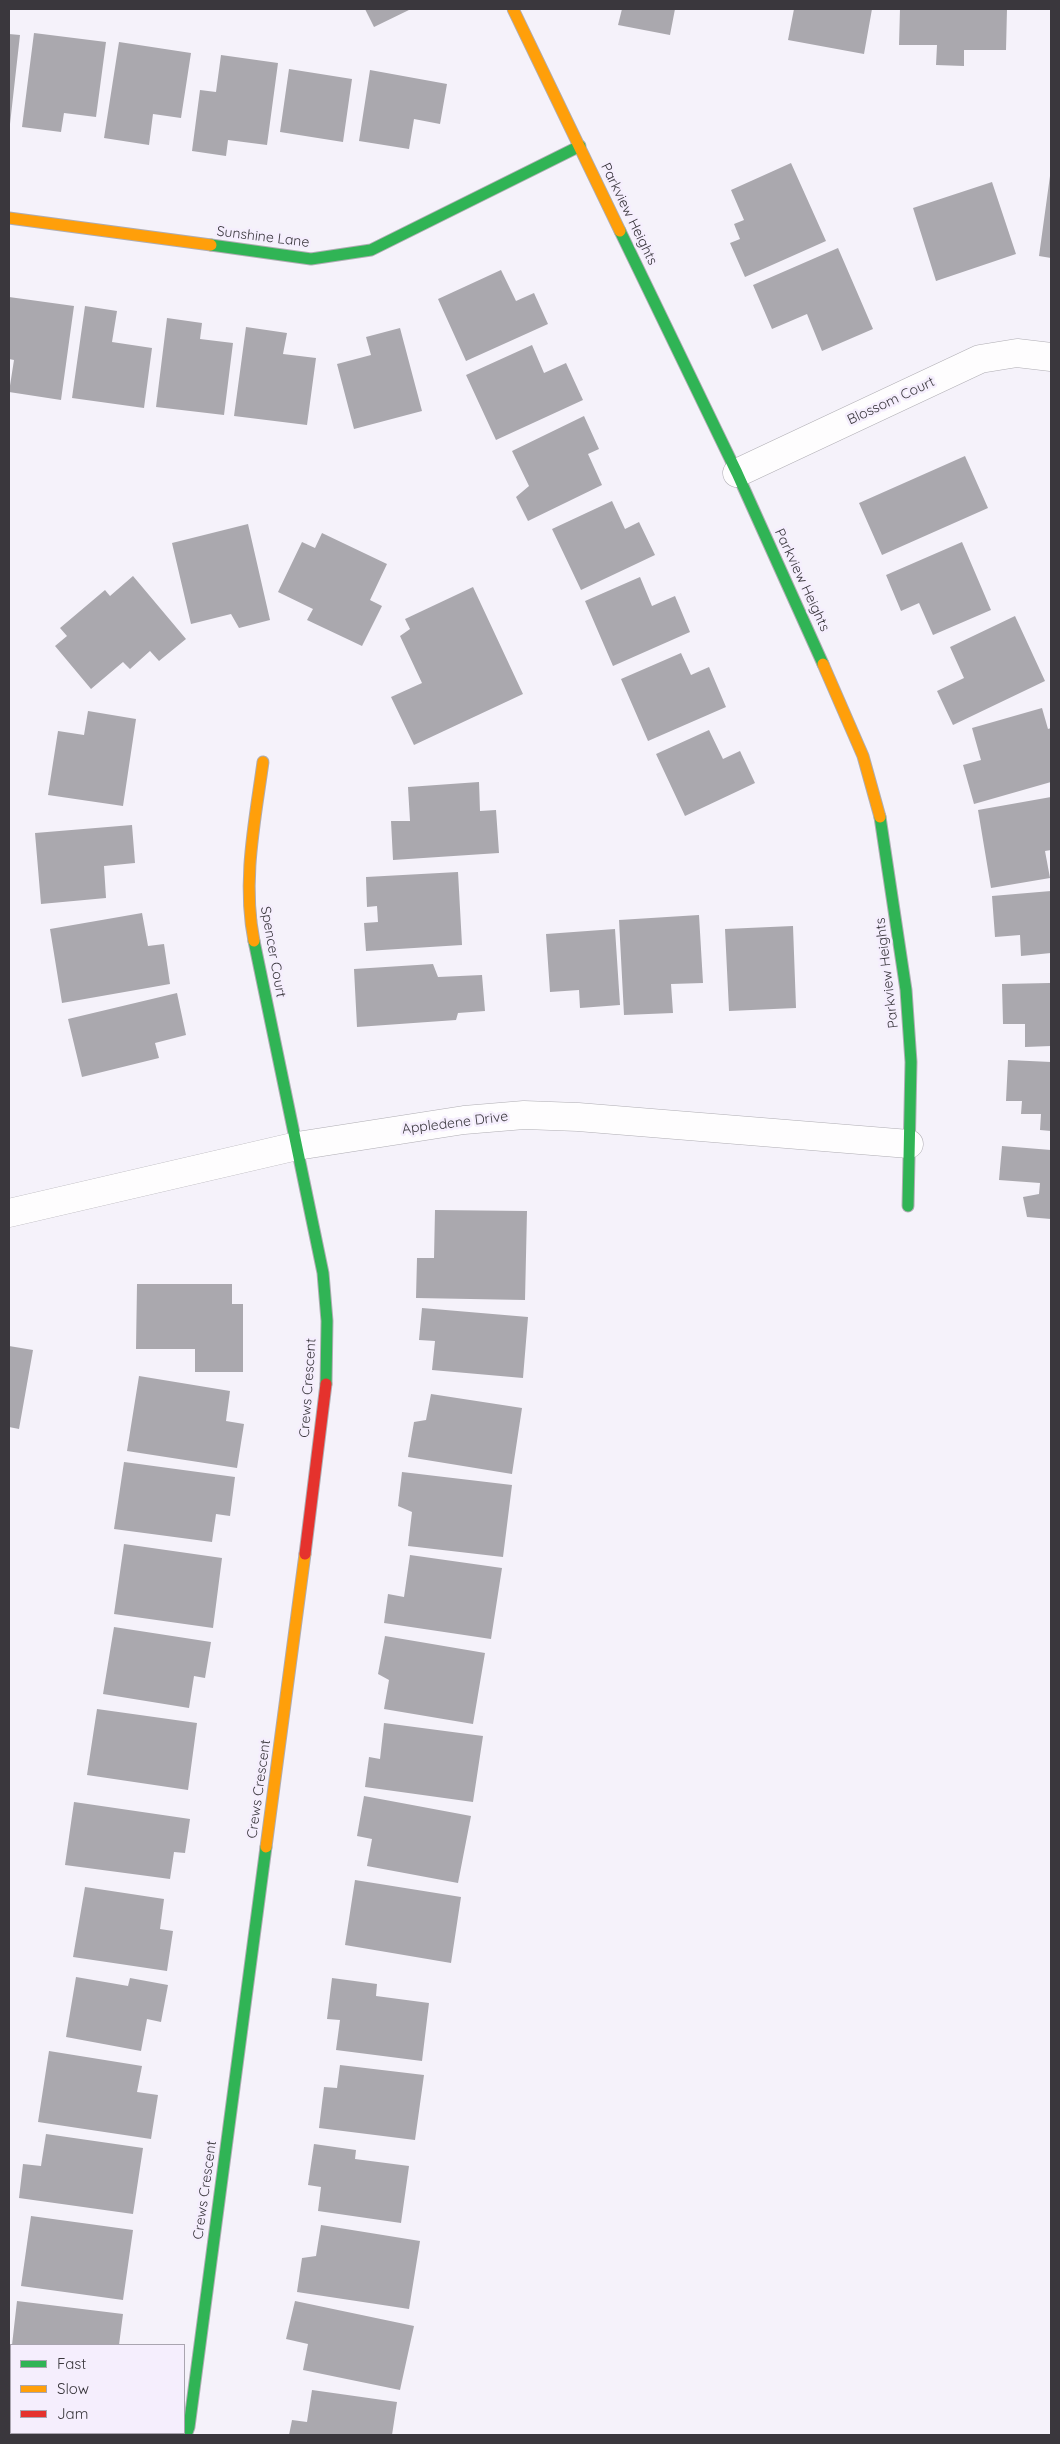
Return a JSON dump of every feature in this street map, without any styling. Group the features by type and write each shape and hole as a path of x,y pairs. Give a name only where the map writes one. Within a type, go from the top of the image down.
{"street":[{"name":"Parkview Heights","path":"513,9 737,473 860,747 883,827 906,990 911,1062 908,1206"},
{"name":"Sunshine Lane","path":"9,218 311,259 371,250 580,146"},
{"name":"Blossom Court","path":"737,473 980,359 1017,353 1051,357"},
{"name":"Spencer Court","path":"262,762 248,877 250,916 254,947 298,1146"},
{"name":"Appledene Drive","path":"9,1213 298,1146 464,1120 524,1115 578,1117 909,1144"},
{"name":"Crews Crescent","path":"186,2435 189,2427 204,2319 320,1444 327,1375 327,1321 323,1273 298,1146"}],"building":[{"path":"365,9 411,9 374,27"},
{"path":"622,9 675,9 670,35 618,25"},
{"path":"794,9 872,9 864,54 788,40"},
{"path":"900,9 1007,9 1006,50 964,50 964,66 936,65 937,45 899,45"},
{"path":"34,33 106,42 96,117 64,113 61,132 22,127"},
{"path":"9,34 20,35 10,124 9,124"},
{"path":"119,42 191,53 181,118 153,114 149,145 104,138"},
{"path":"221,55 278,63 267,145 228,140 226,156 192,151 200,90 216,92"},
{"path":"289,69 352,79 343,142 280,132"},
{"path":"370,70 447,84 440,124 414,119 409,149 359,141"},
{"path":"791,163 826,241 745,277 730,243 740,239 734,224 744,220 731,190"},
{"path":"1051,176 1051,258 1039,256"},
{"path":"992,182 1016,254 936,281 913,208"},
{"path":"838,248 873,329 822,351 807,314 772,329 753,285"},
{"path":"501,270 516,301 534,293 548,324 466,361 438,299"},
{"path":"9,297 74,306 61,400 9,392 14,360 9,359"},
{"path":"85,306 117,311 112,342 152,348 144,408 72,398"},
{"path":"167,318 202,323 200,339 233,343 224,415 156,407"},
{"path":"246,327 287,333 283,354 316,358 307,425 234,416"},
{"path":"400,328 422,411 354,429 337,364 371,355 366,337"},
{"path":"532,345 544,373 566,363 583,400 496,440 466,375"},
{"path":"584,416 599,449 588,454 602,485 528,521 516,497 529,486 512,451"},
{"path":"965,456 988,508 882,555 859,503"},
{"path":"612,501 625,529 639,522 655,555 581,590 552,529"},
{"path":"248,524 270,620 239,628 231,614 191,624 172,543"},
{"path":"322,533 387,564 370,600 382,606 362,646 307,620 313,609 278,592 302,542 315,548"},
{"path":"962,542 991,610 933,635 919,603 901,611 886,575"},
{"path":"133,576 186,639 159,661 150,651 130,669 123,662 91,689 55,646 67,636 60,628 105,590 110,596"},
{"path":"640,577 652,606 675,596 690,632 613,666 585,601"},
{"path":"473,587 523,694 414,745 391,697 422,683 400,636 410,629 405,619"},
{"path":"1015,616 1045,681 953,725 937,691 964,678 950,647"},
{"path":"681,653 691,675 709,667 726,707 648,741 621,679"},
{"path":"1042,708 1048,729 1051,728 1051,782 974,804 963,765 981,760 972,728"},
{"path":"88,711 136,719 123,806 48,795 58,731 84,735"},
{"path":"709,730 723,759 740,751 755,783 685,816 656,754"},
{"path":"479,782 480,811 496,810 499,853 393,860 391,821 410,821 408,787"},
{"path":"1051,797 1051,850 1045,851 1050,878 991,888 978,810"},
{"path":"132,825 135,863 104,866 106,898 41,904 35,833"},
{"path":"458,872 462,945 366,951 364,923 378,922 377,906 367,907 366,877"},
{"path":"1051,891 1051,953 1021,956 1020,935 995,937 992,896"},
{"path":"142,913 148,946 164,944 170,984 62,1003 50,929"},
{"path":"699,915 703,983 671,984 673,1013 624,1015 619,920"},
{"path":"793,926 796,1008 729,1011 725,929"},
{"path":"615,929 620,1005 580,1008 579,990 550,992 546,934"},
{"path":"433,964 438,977 482,975 485,1011 458,1013 456,1020 357,1027 354,969"},
{"path":"1050,983 1051,1046 1025,1047 1025,1024 1003,1024 1002,984"},
{"path":"177,993 186,1035 155,1043 159,1058 82,1077 68,1019"},
{"path":"1008,1060 1051,1062 1051,1131 1040,1130 1041,1114 1021,1114 1022,1101 1006,1101"},
{"path":"1002,1146 1051,1150 1051,1219 1027,1217 1023,1197 1039,1194 1040,1183 999,1180"},
{"path":"435,1210 527,1211 525,1300 416,1298 417,1258 434,1258"},
{"path":"137,1284 232,1284 232,1304 243,1304 243,1372 195,1372 195,1349 136,1349"},
{"path":"422,1308 528,1317 523,1378 432,1370 435,1341 419,1340"},
{"path":"9,1346 33,1350 19,1429 9,1427"},
{"path":"139,1376 230,1391 226,1421 244,1424 237,1468 127,1451"},
{"path":"431,1394 522,1408 512,1474 408,1457 414,1422 426,1420"},
{"path":"124,1462 235,1477 230,1516 216,1514 212,1542 114,1529"},
{"path":"402,1472 512,1485 503,1557 408,1546 412,1512 398,1506"},
{"path":"124,1544 222,1558 213,1628 114,1614"},
{"path":"410,1555 502,1568 491,1639 384,1623 388,1594 404,1597"},
{"path":"114,1627 211,1642 205,1678 194,1676 189,1708 103,1694"},
{"path":"385,1636 485,1653 473,1724 384,1709 389,1680 378,1674"},
{"path":"97,1709 197,1723 188,1790 87,1775"},
{"path":"384,1723 483,1736 473,1802 365,1787 369,1757 380,1759"},
{"path":"364,1796 471,1816 458,1883 367,1866 372,1839 357,1836"},
{"path":"74,1802 190,1819 185,1853 174,1852 170,1879 65,1865"},
{"path":"355,1880 461,1897 451,1963 345,1945"},
{"path":"85,1887 164,1899 160,1929 173,1931 167,1971 73,1957"},
{"path":"76,1977 128,1986 130,1978 168,1985 161,2022 147,2019 141,2051 66,2037"},
{"path":"332,1978 377,1984 376,1996 429,2003 422,2061 336,2050 340,2020 327,2019"},
{"path":"49,2051 142,2066 137,2092 158,2095 151,2139 38,2122"},
{"path":"340,2065 424,2075 415,2140 319,2128 324,2087 337,2088"},
{"path":"46,2134 143,2148 133,2214 19,2198 23,2164 41,2166"},
{"path":"314,2144 356,2150 355,2159 409,2166 401,2223 318,2211 321,2187 308,2185"},
{"path":"31,2216 133,2230 123,2300 21,2286"},
{"path":"321,2225 420,2241 409,2309 297,2292 302,2258 316,2256"},
{"path":"17,2301 123,2314 119,2344 12,2344"},
{"path":"295,2301 414,2326 400,2390 303,2370 308,2344 286,2339"},
{"path":"312,2390 397,2402 392,2435 289,2435 292,2420 307,2422"}],"traffic: fast":[{"path":"211,245 311,259 371,250 580,146"},
{"path":"620,231 737,473 823,664"},
{"path":"880,817 906,990 911,1062 908,1206"},
{"path":"254,941 323,1273 327,1321 326,1384"},
{"path":"186,2435 189,2427 266,1847"}],"traffic: slow":[{"path":"513,9 620,231"},
{"path":"9,218 211,245"},
{"path":"823,664 863,756 880,817"},
{"path":"254,941 249,896 249,874 253,829 263,762"},
{"path":"266,1847 305,1554"}],"traffic: jam":[{"path":"305,1554 326,1384"}]}
